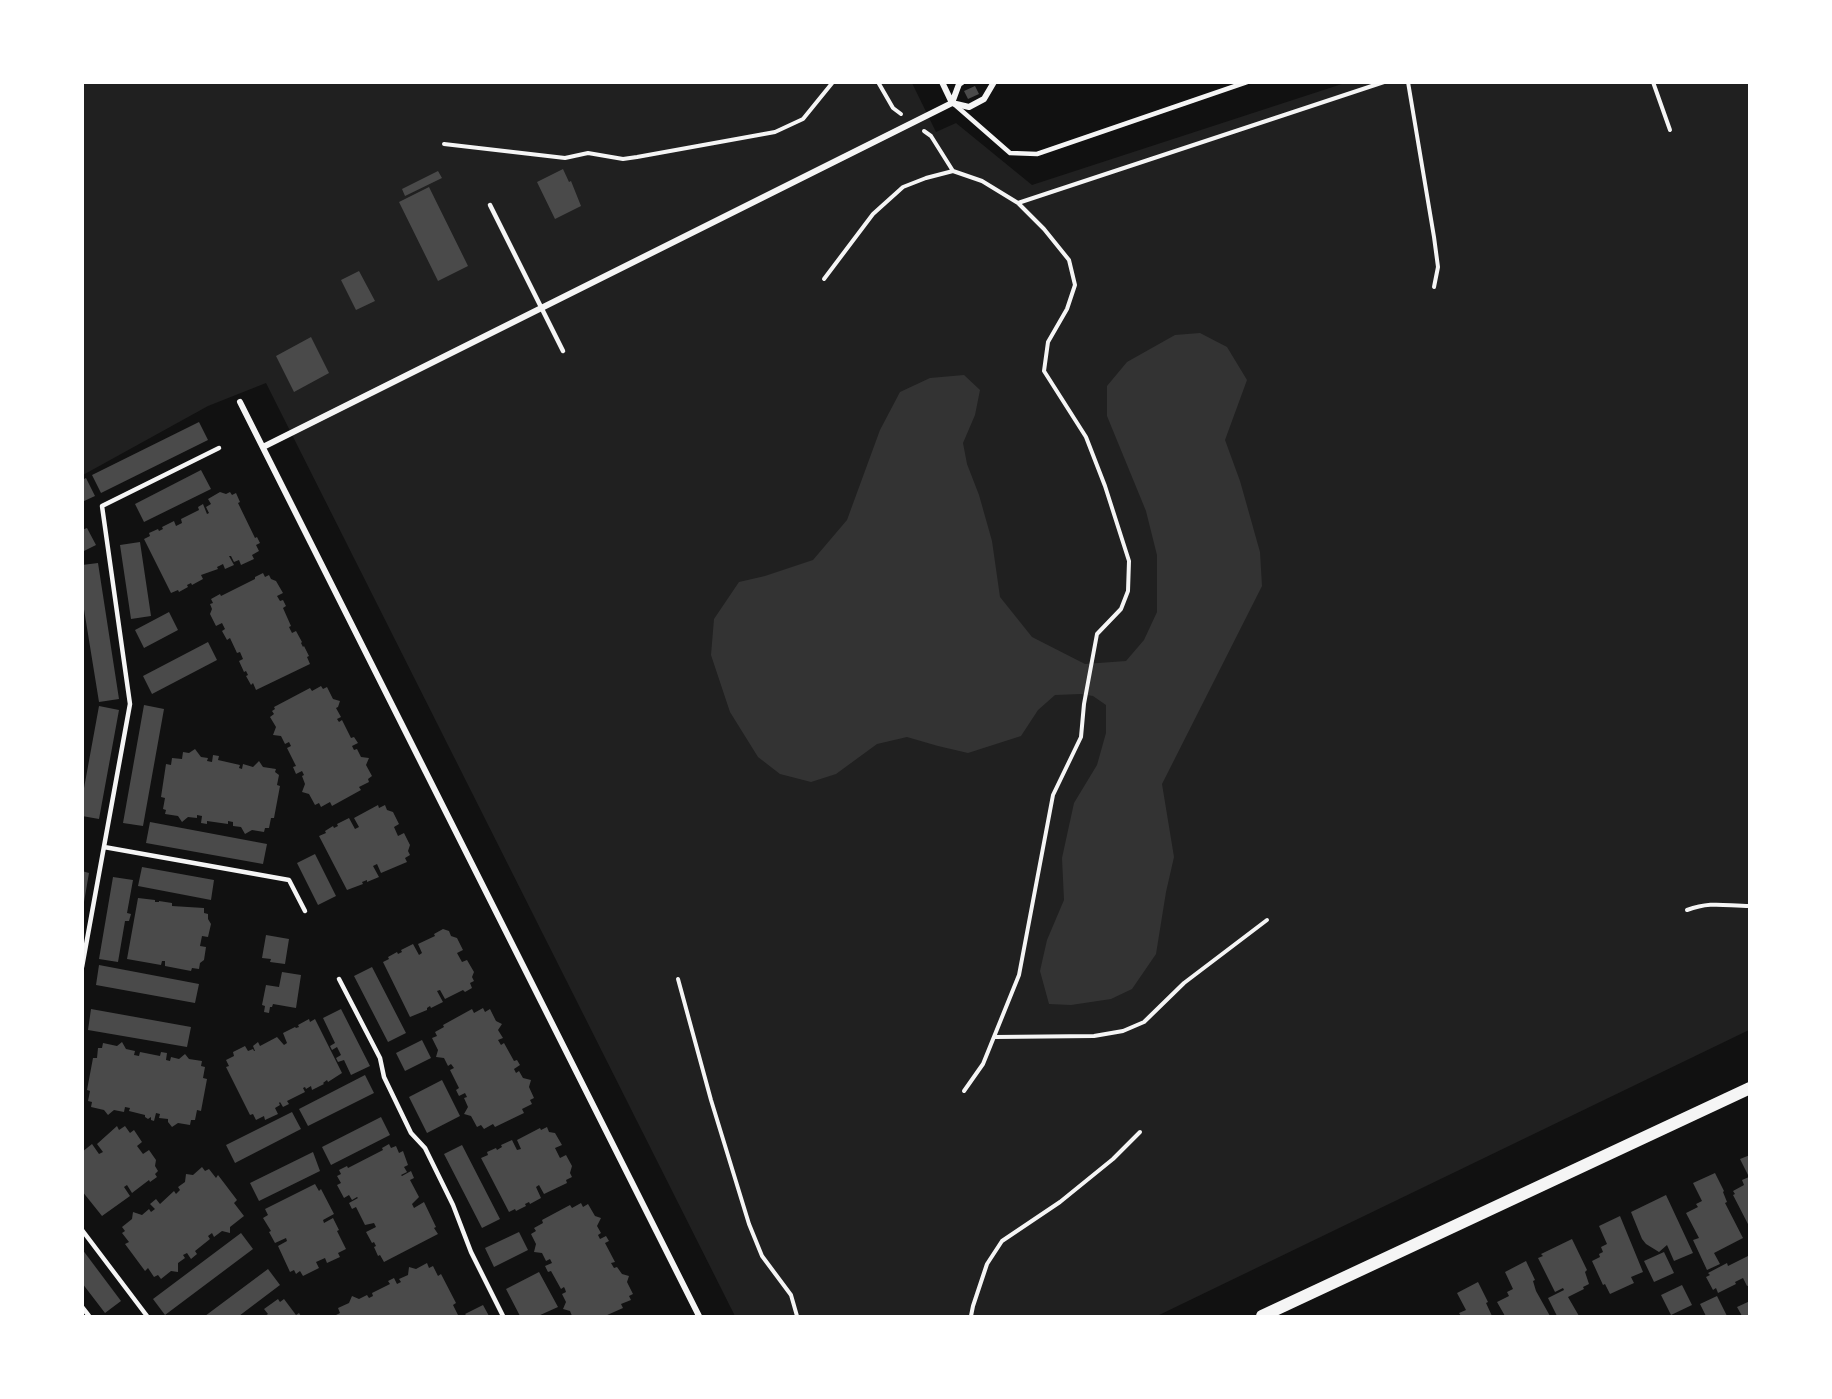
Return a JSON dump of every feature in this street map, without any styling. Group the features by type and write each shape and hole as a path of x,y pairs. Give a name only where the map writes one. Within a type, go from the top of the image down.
{"main road":[{"path":"1262,1317 1749,1088"}],"street":[{"path":"942,82 951,103"},
{"path":"951,103 962,82"},
{"path":"263,447 951,103 969,107 984,99 994,82"},
{"path":"240,402 699,1317"}],"lane":[{"path":"951,103 1010,153 1037,154 1247,82"},
{"path":"490,205 563,351"},
{"path":"82,967 130,704 102,506 219,448"},
{"path":"104,847 289,880 305,911"},
{"path":"339,979 380,1058 384,1077 411,1133 425,1148 453,1205 471,1252 503,1317"},
{"path":"82,1230 147,1317"},
{"path":"82,1307 89,1317"}],"path":[{"path":"444,144 565,158 588,153 623,159 637,157 775,132 803,119 833,82"},
{"path":"1018,203 1384,82"},
{"path":"1408,82 1438,267 1434,287"},
{"path":"1653,82 1670,130"},
{"path":"824,279 873,214 903,187 953,171 982,181 1018,203 1044,229 1069,260 1075,285 1067,309 1048,342 1044,371 1086,437 1105,486 1129,561 1128,591 1121,609 1097,634 1084,704 1081,737 1053,795 1019,975 983,1064 964,1091"},
{"path":"1687,910 1701,905 1719,903 1749,906"},
{"path":"995,1037 1094,1036 1123,1031 1144,1022 1184,983 1267,920"},
{"path":"678,979 711,1100 749,1224 762,1256 791,1295 798,1317"},
{"path":"971,1317 987,1264 1002,1241 1060,1202 1113,1159 1140,1132"}],"shaded area":[{"path":"83,83 912,83 936,132 956,123 1032,185 1345,83 1749,83 1749,1030 1157,1316 735,1316 266,383 208,406 83,475"},
{"path":"1200,333 1227,347 1247,380 1225,440 1240,481 1260,552 1262,586 1162,784 1174,857 1156,954 1132,989 1111,999 1071,1005 1049,1004 1040,971 1047,940 1064,900 1062,858 1074,803 1097,765 1106,733 1106,705 1093,696 1055,695 1038,710 1021,736 968,753 907,737 877,744 836,774 811,782 780,774 758,757 730,712 711,655 714,619 739,582 813,560 847,520 880,430 900,392 930,378 964,375 980,390 975,415 963,443 967,464 979,495 992,541 1000,597 1032,637 1085,664 1126,661 1144,640 1157,612 1157,555 1146,511 1107,416 1107,386 1127,362 1175,335"}],"building":[{"path":"975,86 979,94 968,99 964,91"},
{"path":"563,169 569,182 571,181 581,206 555,219 537,182"},
{"path":"438,171 442,178 405,196 402,189"},
{"path":"429,187 468,266 438,281 399,202"},
{"path":"359,271 375,301 356,310 341,280"},
{"path":"311,337 329,373 294,392 276,356"},
{"path":"199,422 208,440 101,493 92,475"},
{"path":"201,470 211,489 144,522 135,504"},
{"path":"86,478 95,496 82,502 82,480"},
{"path":"220,492 226,494 230,492 232,495 236,493 240,502 238,503 255,538 257,537 260,543 256,545 259,551 252,555 254,559 241,565 239,560 234,562 229,556 234,565 225,569 223,564 217,567 218,569 201,575 203,579 187,585 188,587 179,592 178,590 171,593 144,539 150,536 149,533 158,529 159,531 174,521 176,526 182,523 181,519 199,510 198,507 203,504 207,514 209,513 206,507 211,504 208,499"},
{"path":"87,528 96,545 82,552 82,530"},
{"path":"140,542 151,616 131,619 120,545"},
{"path":"98,563 119,699 99,702 82,597 82,565"},
{"path":"263,573 265,577 269,575 276,581 283,593 277,596 286,606 283,608 291,626 289,627 292,633 296,631 309,656 307,657 310,664 256,690 239,661 243,659 240,652 237,653 230,638 227,640 222,631 225,629 222,623 216,626 210,614 212,609 210,604 213,603 211,599"},
{"path":"169,612 178,630 144,648 135,630"},
{"path":"208,642 217,660 152,694 143,676"},
{"path":"321,686 323,689 327,687 333,699 340,701 336,708 341,717 337,719 339,722 342,720 351,738 354,737 358,743 352,746 354,750 357,749 361,757 369,758 366,765 372,776 368,779 369,782 359,787 361,790 332,806 330,802 321,807 319,803 315,805 309,794 302,792 305,784 302,776 304,775 302,771 296,774 293,767 296,766 287,748 291,746 289,742 285,744 281,736 273,735 276,727 270,717 274,714 272,711 274,707 310,688 312,691"},
{"path":"144,705 164,709 143,826 123,823"},
{"path":"99,706 119,710 99,819 82,816 82,799"},
{"path":"195,749 201,757 208,758 207,761 212,762 213,755 219,756 218,760 240,765 239,768 242,769 243,764 253,767 259,761 263,767 276,769 275,772 279,775 277,785 280,786 274,818 271,818 269,828 265,828 264,832 252,830 245,834 241,827 233,826 233,822 228,821 228,824 207,821 207,824 201,823 202,816 197,815 197,818 188,817 182,822 178,816 165,814 166,810 163,809 165,798 161,797 166,764 171,765 172,758 182,759 183,752 189,753"},
{"path":"378,805 379,808 385,805 387,810 393,812 399,824 394,827 398,836 404,833 410,845 408,851 410,855 405,858 407,862 381,873 377,864 373,866 379,877 347,890 319,836 349,818 355,829 359,827 354,818"},
{"path":"150,822 267,844 263,864 146,843"},
{"path":"315,854 336,896 318,905 297,863"},
{"path":"142,867 214,880 211,900 138,886"},
{"path":"82,871 89,873 84,902 82,902"},
{"path":"113,877 133,880 127,913 131,914 129,921 125,921 118,962 99,959"},
{"path":"138,898 172,903 172,906 204,908 204,913 208,914 211,924 208,937 202,936 200,946 206,947 204,960 200,963 199,969 192,968 191,971 165,966 165,961 162,961 161,965 127,959"},
{"path":"443,929 457,938 463,950 457,953 462,962 467,960 474,972 472,977 474,981 470,983 472,988 445,999 440,990 437,991 443,1002 410,1017 383,962 413,944 419,955 422,953 418,944 435,936 434,934"},
{"path":"266,935 289,939 285,964 270,962 271,959 262,958"},
{"path":"99,965 199,984 195,1003 96,985"},
{"path":"372,967 406,1033 388,1042 354,976"},
{"path":"282,972 301,975 296,1008 273,1004 269,1013 264,1012 265,1006 262,1005 266,985 279,987"},
{"path":"483,1008 485,1012 490,1009 496,1021 502,1024 498,1030 503,1038 498,1040 501,1045 504,1043 514,1061 517,1060 520,1065 514,1069 516,1073 519,1071 523,1078 531,1080 529,1087 534,1098 530,1100 532,1104 522,1109 524,1113 495,1127 493,1124 484,1129 481,1125 477,1127 471,1116 464,1114 468,1107 464,1098 467,1097 465,1093 459,1096 456,1090 459,1088 450,1070 454,1068 451,1064 448,1066 444,1058 436,1057 438,1050 432,1038 437,1036 435,1032 444,1027 443,1025 472,1009 474,1013"},
{"path":"91,1009 191,1027 187,1047 88,1030"},
{"path":"341,1009 370,1066 351,1075 344,1060 338,1062 336,1058 341,1055 337,1047 332,1050 330,1046 335,1043 323,1018"},
{"path":"309,1019 310,1022 315,1019 342,1073 312,1090 311,1086 303,1088 305,1092 287,1101 289,1104 283,1107 279,1103 280,1105 275,1108 278,1114 265,1120 264,1116 256,1120 253,1114 250,1115 226,1067 229,1066 226,1060 234,1056 233,1052 245,1046 248,1051 253,1049 255,1051 253,1046 258,1042 260,1046 277,1037 284,1045 287,1043 283,1033 299,1027 298,1025"},
{"path":"422,1040 431,1058 405,1071 396,1053"},
{"path":"122,1042 126,1049 135,1051 134,1055 139,1056 140,1052 160,1056 161,1052 167,1053 166,1060 170,1061 171,1057 179,1059 185,1054 189,1059 202,1061 201,1066 205,1067 203,1078 207,1079 201,1111 197,1110 195,1120 191,1120 190,1125 178,1123 172,1127 168,1119 159,1118 160,1114 156,1113 154,1121 151,1117 148,1119 145,1115 129,1111 130,1108 125,1107 124,1112 114,1110 108,1115 104,1110 91,1107 92,1102 88,1101 90,1091 87,1090 93,1058 97,1058 98,1048 102,1048 103,1043 117,1046"},
{"path":"365,1075 374,1093 308,1126 299,1109"},
{"path":"442,1080 460,1116 427,1133 409,1097"},
{"path":"292,1112 301,1129 235,1163 226,1145"},
{"path":"381,1117 390,1135 331,1165 322,1147"},
{"path":"117,1126 119,1130 125,1126 130,1133 134,1130 142,1142 137,1146 143,1154 149,1150 156,1160 155,1166 158,1171 155,1174 157,1177 132,1193 127,1185 124,1187 130,1196 102,1216 82,1191 82,1152 92,1144 99,1154 103,1152 97,1144"},
{"path":"547,1127 549,1132 555,1133 562,1145 555,1148 560,1158 566,1155 572,1166 570,1173 572,1177 566,1180 567,1183 544,1194 539,1185 536,1187 541,1198 525,1204 526,1206 516,1211 515,1209 509,1212 481,1158 488,1155 487,1152 496,1148 497,1150 502,1147 501,1145 512,1140 517,1150 521,1149 517,1140 540,1128 541,1130"},
{"path":"389,1144 391,1148 396,1146 399,1153 403,1151 408,1165 404,1167 407,1172 401,1175 411,1171 414,1178 410,1180 419,1197 412,1204 414,1208 424,1202 438,1234 384,1262 380,1255 378,1256 374,1242 372,1243 366,1232 376,1227 374,1223 365,1225 356,1207 352,1209 349,1203 358,1198 352,1200 349,1195 344,1198 337,1185 341,1183 337,1176 341,1174 339,1170 347,1166 348,1168 383,1150 382,1148"},
{"path":"462,1145 500,1219 482,1228 444,1154"},
{"path":"313,1152 320,1171 259,1201 250,1183"},
{"path":"1750,1155 1750,1228 1733,1191 1744,1185 1742,1180 1749,1177 1740,1159"},
{"path":"202,1167 205,1171 209,1169 216,1178 218,1175 237,1200 234,1203 244,1216 230,1227 230,1233 222,1231 214,1237 212,1233 208,1236 210,1239 195,1251 197,1254 191,1259 187,1253 183,1255 185,1258 178,1263 178,1272 171,1271 161,1279 158,1275 154,1277 148,1268 145,1271 125,1244 129,1242 122,1233 125,1231 122,1227 132,1219 133,1212 142,1215 149,1209 151,1212 155,1209 150,1204 156,1199 160,1204 174,1191 176,1194 180,1190 178,1187 185,1182 186,1174 193,1175"},
{"path":"1715,1173 1724,1191 1727,1202 1725,1203 1743,1238 1714,1253 1720,1264 1707,1270 1693,1240 1699,1238 1686,1213 1698,1207 1696,1204 1702,1201 1693,1183"},
{"path":"315,1184 319,1191 321,1189 334,1214 323,1220 324,1223 333,1218 346,1249 338,1253 340,1257 327,1263 325,1258 316,1262 319,1268 303,1276 300,1271 296,1274 294,1270 290,1272 278,1246 287,1241 286,1238 275,1243 263,1218 268,1215 265,1209"},
{"path":"1666,1195 1693,1253 1674,1261 1667,1245 1659,1252 1646,1244 1631,1212"},
{"path":"581,1203 583,1207 588,1204 595,1216 601,1218 597,1226 601,1233 598,1235 600,1239 606,1236 609,1241 605,1243 615,1262 611,1263 622,1274 629,1276 627,1282 633,1294 629,1296 631,1300 621,1304 623,1308 605,1316 572,1316 570,1311 563,1309 566,1302 562,1294 566,1292 564,1287 561,1289 551,1271 548,1272 545,1266 552,1263 550,1259 546,1261 542,1253 534,1252 536,1244 531,1234 536,1231 534,1228 543,1223 542,1220 570,1205 572,1208"},
{"path":"1620,1216 1643,1272 1631,1277 1634,1283 1610,1294 1605,1284 1603,1285 1592,1261 1600,1257 1599,1254 1603,1252 1601,1247 1607,1244 1599,1226"},
{"path":"519,1232 528,1250 494,1267 485,1248"},
{"path":"241,1233 253,1249 165,1315 153,1299"},
{"path":"1572,1239 1587,1270 1585,1272 1589,1284 1568,1297 1579,1316 1557,1316 1548,1298 1564,1290 1563,1288 1555,1292 1538,1258 1543,1256 1541,1254"},
{"path":"82,1249 121,1301 105,1313 82,1283"},
{"path":"1664,1252 1674,1273 1654,1282 1644,1261"},
{"path":"1750,1255 1750,1285 1747,1286 1743,1278 1718,1293 1716,1288 1713,1290 1706,1277 1710,1275 1708,1273"},
{"path":"1526,1261 1535,1280 1533,1281 1536,1291 1550,1316 1505,1316 1497,1302 1509,1296 1507,1292 1513,1289 1505,1272"},
{"path":"427,1263 429,1268 433,1266 438,1276 441,1274 456,1303 453,1305 458,1315 336,1315 340,1313 338,1308 349,1303 352,1296 359,1299 367,1295 369,1298 373,1296 372,1293 390,1284 388,1281 394,1278 397,1284 401,1282 399,1279 408,1275 409,1267 416,1269"},
{"path":"268,1269 280,1285 239,1316 205,1316"},
{"path":"539,1272 558,1307 538,1316 520,1316 506,1289"},
{"path":"1478,1282 1492,1316 1461,1316 1459,1313 1466,1310 1457,1293"},
{"path":"1682,1285 1692,1305 1671,1315 1661,1295"},
{"path":"1717,1296 1727,1316 1706,1316 1700,1304"},
{"path":"278,1299 280,1302 284,1299 296,1315 299,1313 301,1316 265,1316 268,1314 264,1309"},
{"path":"1750,1301 1750,1316 1742,1316 1737,1307"},
{"path":"483,1305 489,1316 467,1316 465,1314"}]}
